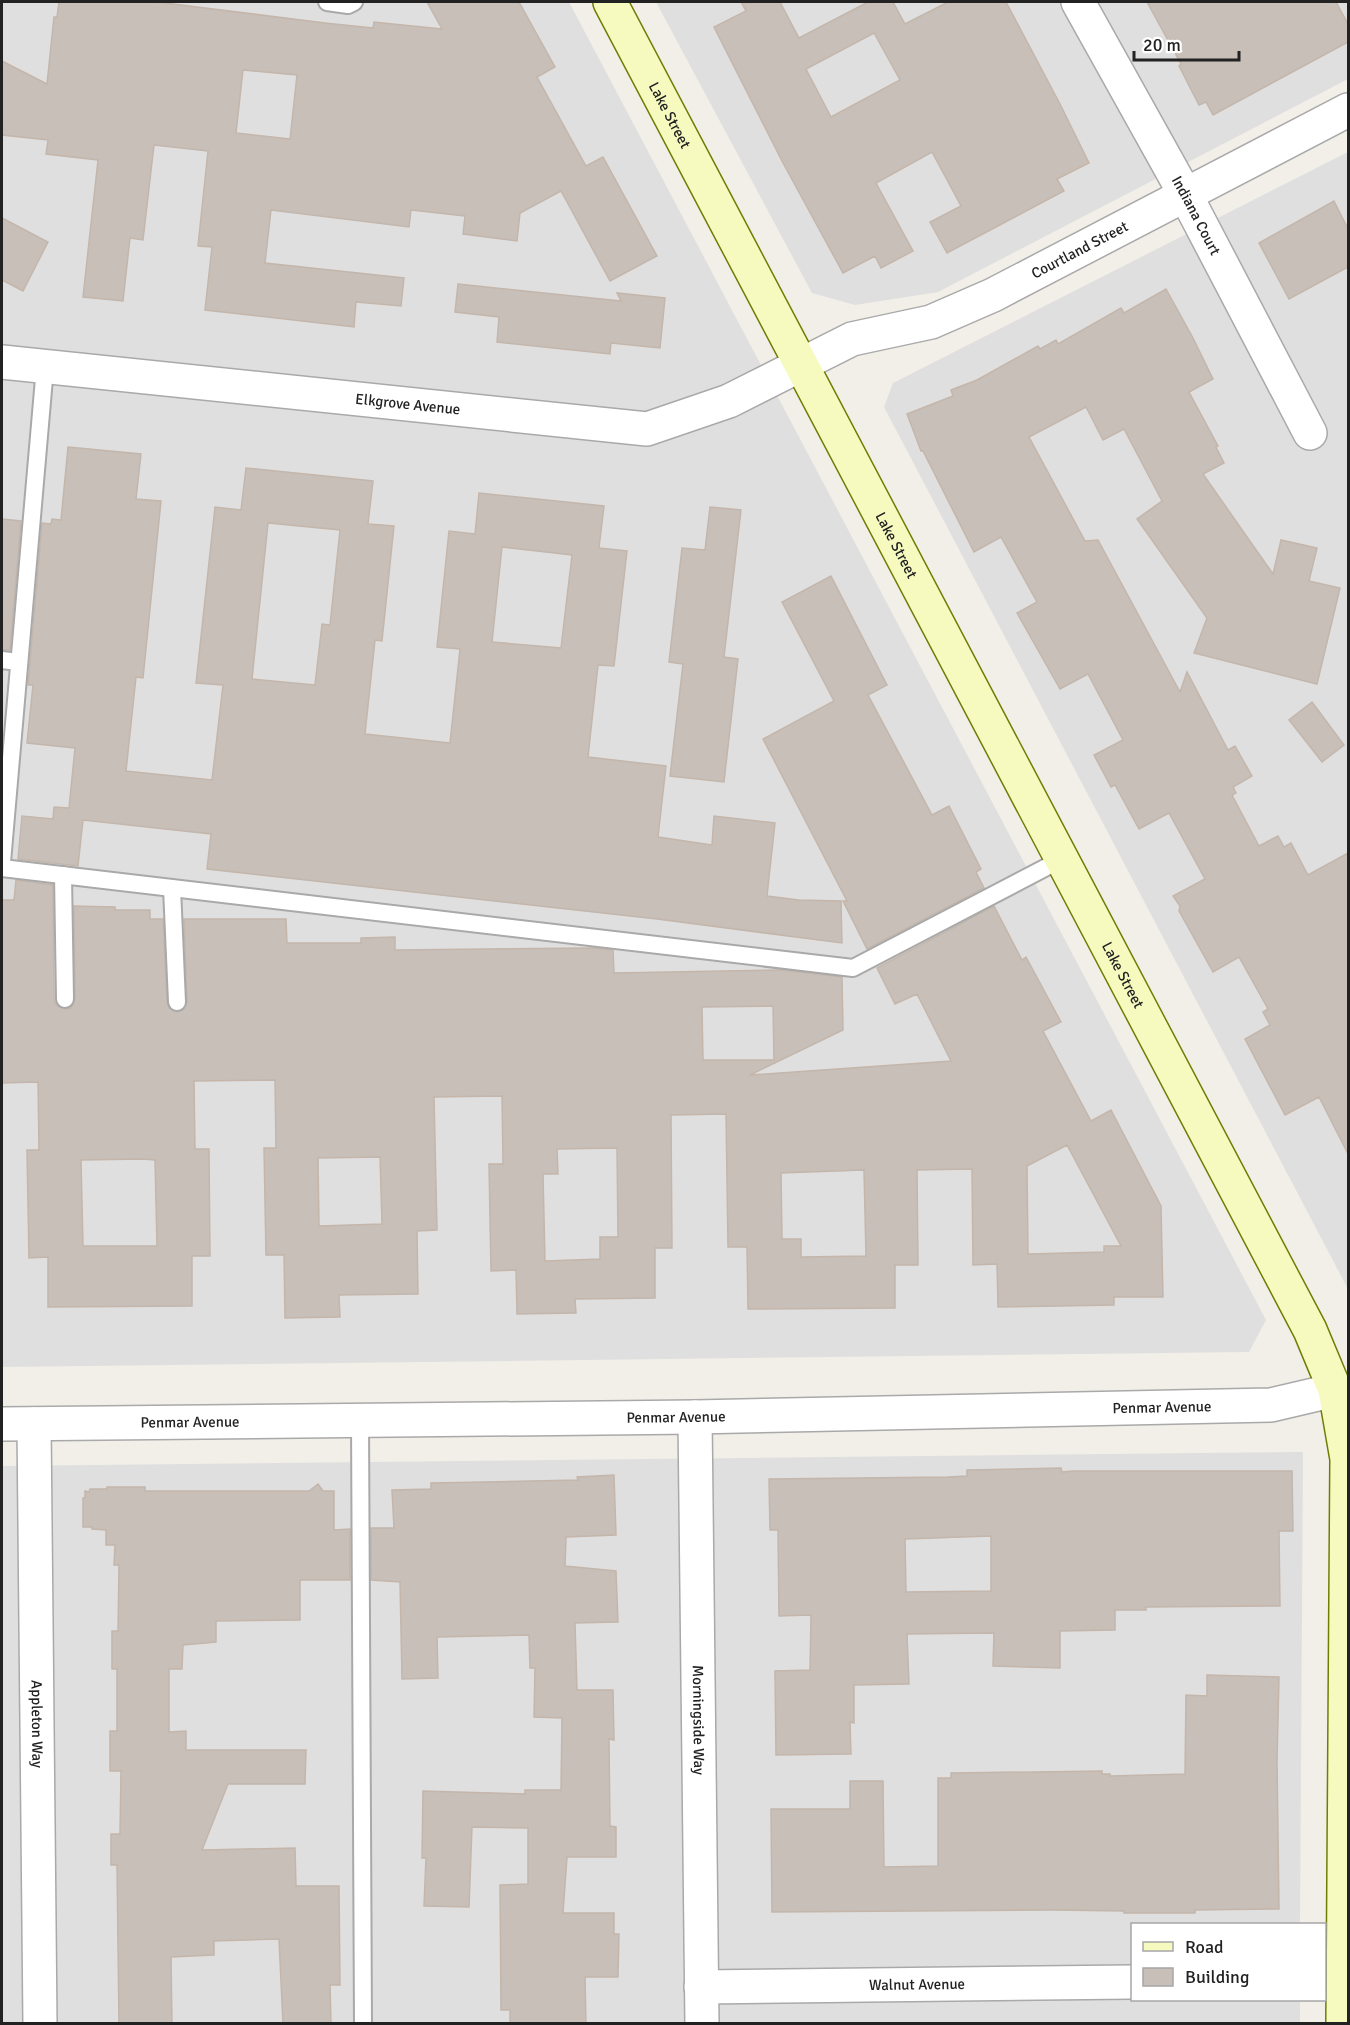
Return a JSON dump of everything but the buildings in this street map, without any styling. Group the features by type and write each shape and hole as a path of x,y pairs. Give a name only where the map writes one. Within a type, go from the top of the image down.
{"street":[{"name":"Lake Street","path":"610,2 1342,1389 1347,1460 1334,1979 1343,2024"},
{"name":"Indiana Court","path":"1078,2 1185,194 1310,433"},
{"name":"Courtland Street","path":"801,363 852,339 931,322 993,295 1348,110"},
{"name":"Elkgrove Avenue","path":"2,362 647,429 729,401 801,363"},
{"name":"Penmar Avenue","path":"2,1424 695,1417 1271,1405 1342,1389"},
{"name":"Morningside Way","path":"695,1417 702,2024"},
{"name":"Appleton Way","path":"34,1424 40,2024"},
{"name":"Walnut Avenue","path":"702,1987 1131,1982"}],"lane":[{"path":"327,2 348,5 354,2"},
{"path":"2,862 10,661 45,367"},
{"path":"2,868 853,968 1062,859"},
{"path":"63,875 65,999"},
{"path":"172,888 177,1002"},
{"path":"360,1420 363,2024"}],"shaded area":[{"path":"2,2 569,2 1266,1320 1249,1352 2,1367"},
{"path":"656,2 1348,2 1348,79 938,292 855,305 812,293"},
{"path":"1348,152 1348,1289 884,407 893,383"},
{"path":"1303,1452 1300,1923 1131,1923 1131,2001 1300,2001 1300,2023 2,2023 2,1466"}]}
